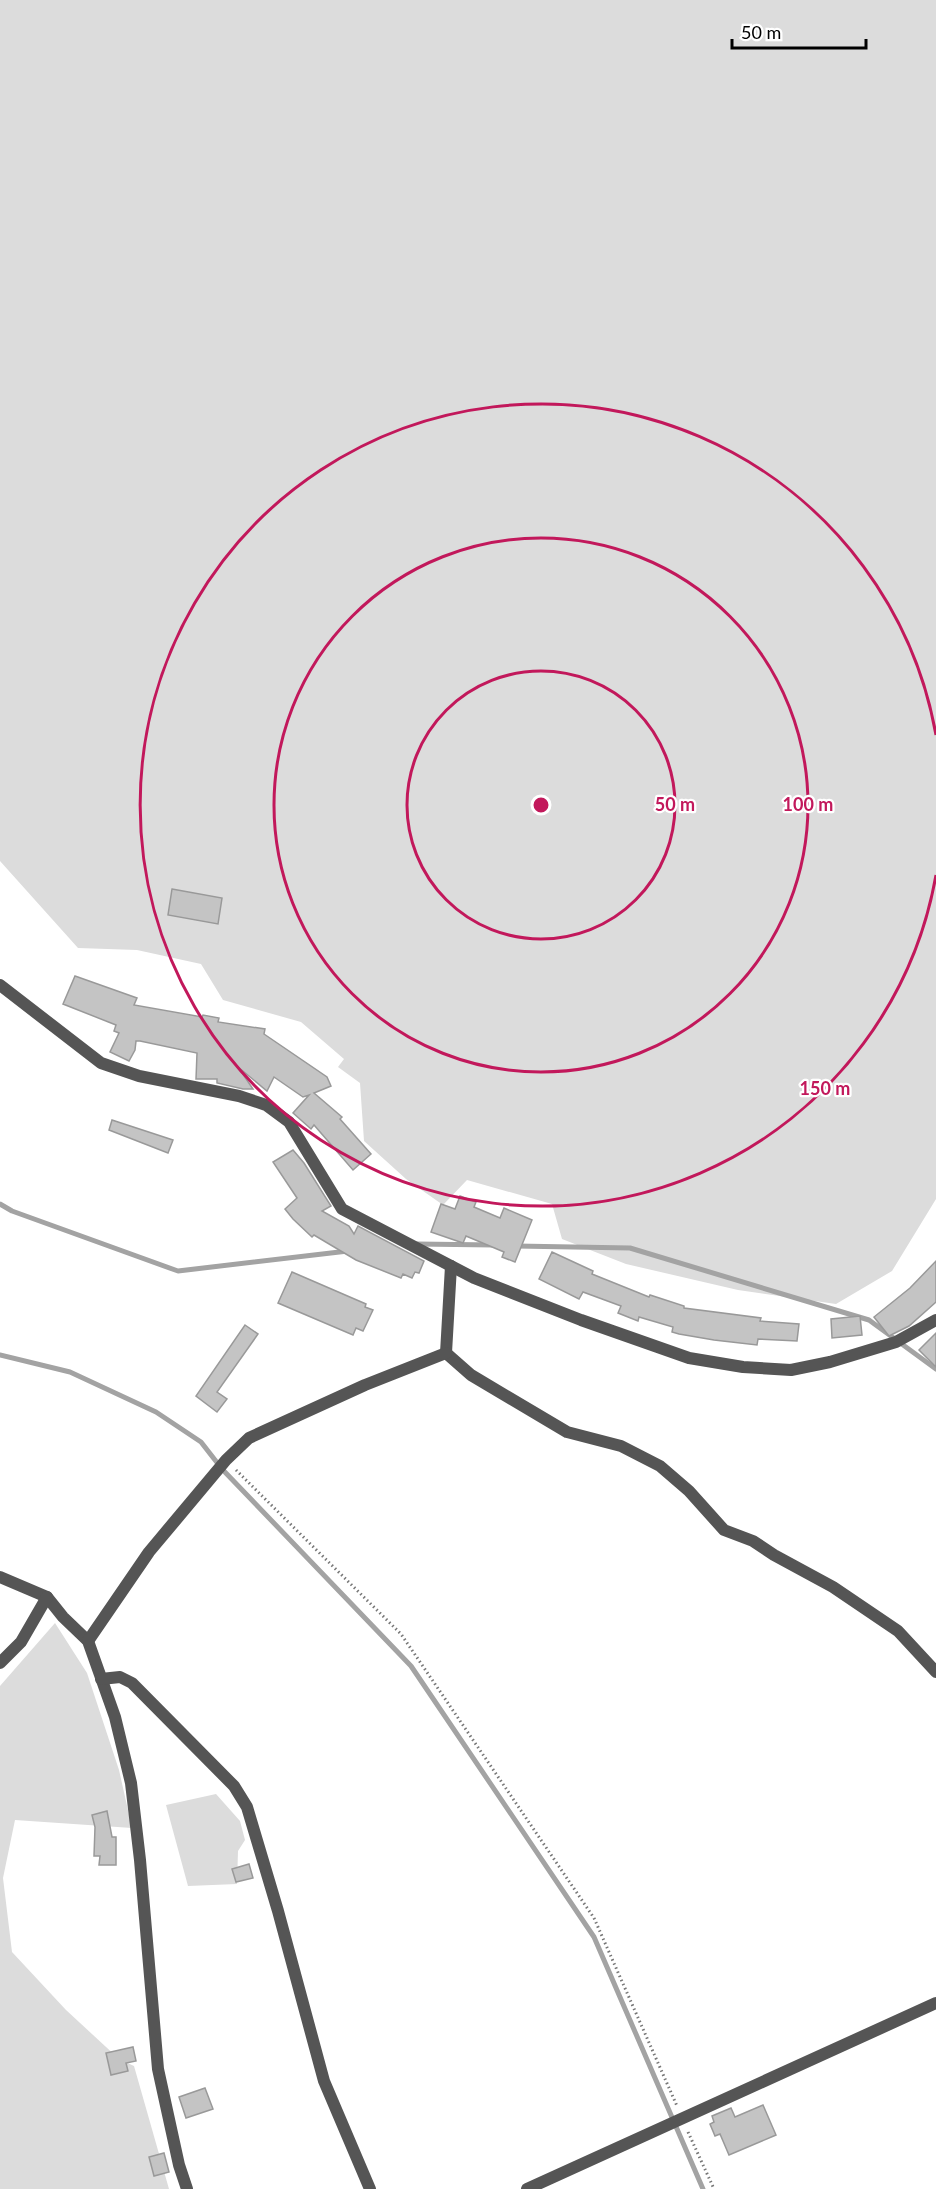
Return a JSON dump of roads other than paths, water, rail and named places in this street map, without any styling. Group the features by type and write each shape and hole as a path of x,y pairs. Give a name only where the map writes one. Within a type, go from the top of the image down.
{"street":[{"path":"0,985 101,1063 139,1076 238,1096 266,1105 289,1122 342,1209 474,1278 581,1320 689,1358 791,1370 830,1362 896,1342 936,1320"},
{"path":"446,1353 451,1266"},
{"path":"88,1641 149,1552 226,1460 249,1438 365,1384 446,1353"},
{"path":"446,1353 471,1375 567,1432 621,1446 660,1466 689,1491 724,1530 753,1541 833,1587 898,1631 936,1672"},
{"path":"0,1576 47,1597 63,1617 88,1641 115,1717 132,1783 158,2069 179,2165 187,2189"},
{"path":"0,1663 21,1642 47,1597"},
{"path":"101,1679 120,1677 132,1683 234,1786 248,1807 279,1911 324,2081 370,2189"},
{"path":"527,2189 936,2003"}],"waterway":[{"path":"0,1204 12,1211 178,1271 348,1251"},
{"path":"417,1244 494,1245"},
{"path":"516,1246 630,1248 869,1320 936,1369"},
{"path":"0,1355 70,1372 156,1412 201,1442 222,1469 411,1666 594,1937 703,2189"}]}
